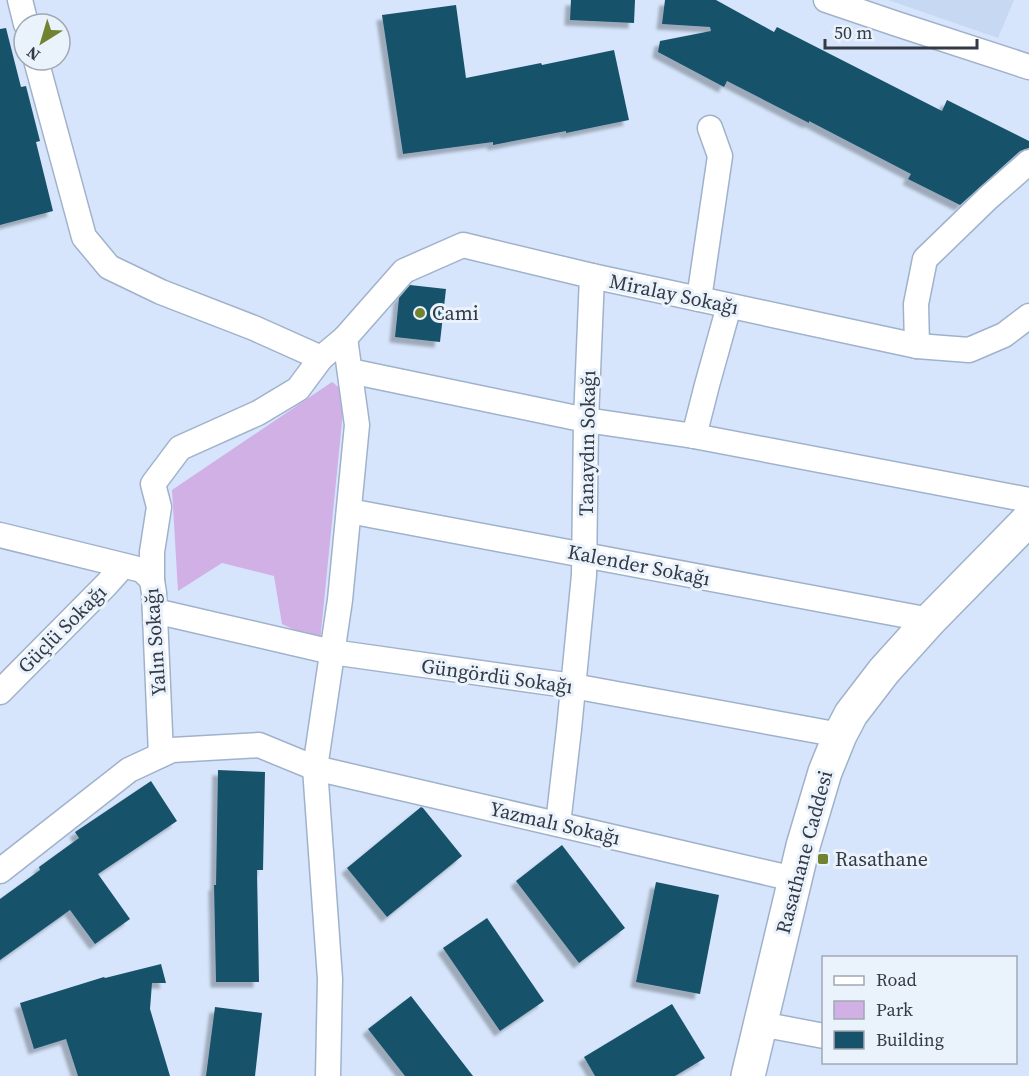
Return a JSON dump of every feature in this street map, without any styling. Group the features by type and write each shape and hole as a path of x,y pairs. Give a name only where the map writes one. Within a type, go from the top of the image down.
{"street":[{"path":"826,0 1029,67"},
{"path":"39,72 84,237 109,267 161,292 254,328 321,358"},
{"path":"699,299 720,156 710,128"},
{"path":"917,346 916,304 925,259 1029,162"},
{"name":"Miralay Sokağı","path":"152,580 152,552 159,507 153,484 180,448 258,413 298,389 321,358 345,338 404,271 463,245 592,276 917,346 969,350 1004,335 1029,316"},
{"name":"Tanaydın Sokağı","path":"558,824 584,575 586,420 592,276"},
{"path":"694,436 729,306"},
{"path":"328,1076 330,979 315,768 340,600 357,425 345,338"},
{"path":"350,371 586,420 694,436 1029,500"},
{"name":"Kalender Sokağı","path":"349,510 930,621"},
{"name":"Rasathane Caddesi","path":"748,1076 794,879 825,772 840,735 851,714 891,662 1029,519"},
{"name":"Yalın Sokağı","path":"0,535 142,570 152,580 161,755"},
{"name":"Güçlü Sokağı","path":"0,692 123,566"},
{"name":"Güngördü Sokağı","path":"155,611 332,652 573,686 840,735"},
{"name":"Yazmalı Sokağı","path":"0,871 129,770 172,750 260,745 315,768 794,879"},
{"path":"760,1024 822,1036"}],"shaded area":[{"path":"888,0 1014,0 998,38"}],"green space":[{"path":"332,382 345,392 320,642 282,624 274,576 222,563 178,591 172,490"}],"building":[{"path":"571,0 635,0 634,23 570,20"},
{"path":"665,0 716,0 774,32 777,27 942,111 947,100 1029,141 1029,148 1020,151 960,205 908,179 911,174 809,121 809,123 727,81 724,87 658,52 660,41 711,31 710,27 662,24"},
{"path":"456,5 466,78 614,50 629,120 493,145 493,142 403,154 382,15"},
{"path":"6,28 12,52 12,72 17,72 21,87 26,86 40,141 36,142 53,211 0,225 0,29"},
{"name":"Cami","path":"410,285 446,289 440,342 395,337 399,298"},
{"path":"218,770 265,772 263,870 257,870 259,982 216,982 214,885 216,885"},
{"path":"151,781 177,821 98,874 130,919 95,944 70,910 0,960 0,899 79,838 75,832"},
{"path":"421,807 462,856 387,917 347,868"},
{"path":"562,845 625,928 579,963 516,881"},
{"path":"656,882 719,895 700,994 636,982"},
{"path":"487,918 544,1001 500,1031 443,948"},
{"path":"161,964 166,983 152,983 150,1009 170,1076 78,1076 66,1039 34,1049 20,1003 104,977"},
{"path":"411,996 473,1076 405,1076 368,1029"},
{"path":"672,1004 705,1058 675,1076 595,1076 584,1057"},
{"path":"215,1007 262,1013 255,1076 206,1076"}],"place":[{"name":"Cami","path":"420,313"},
{"name":"Rasathane","path":"823,859"}]}
